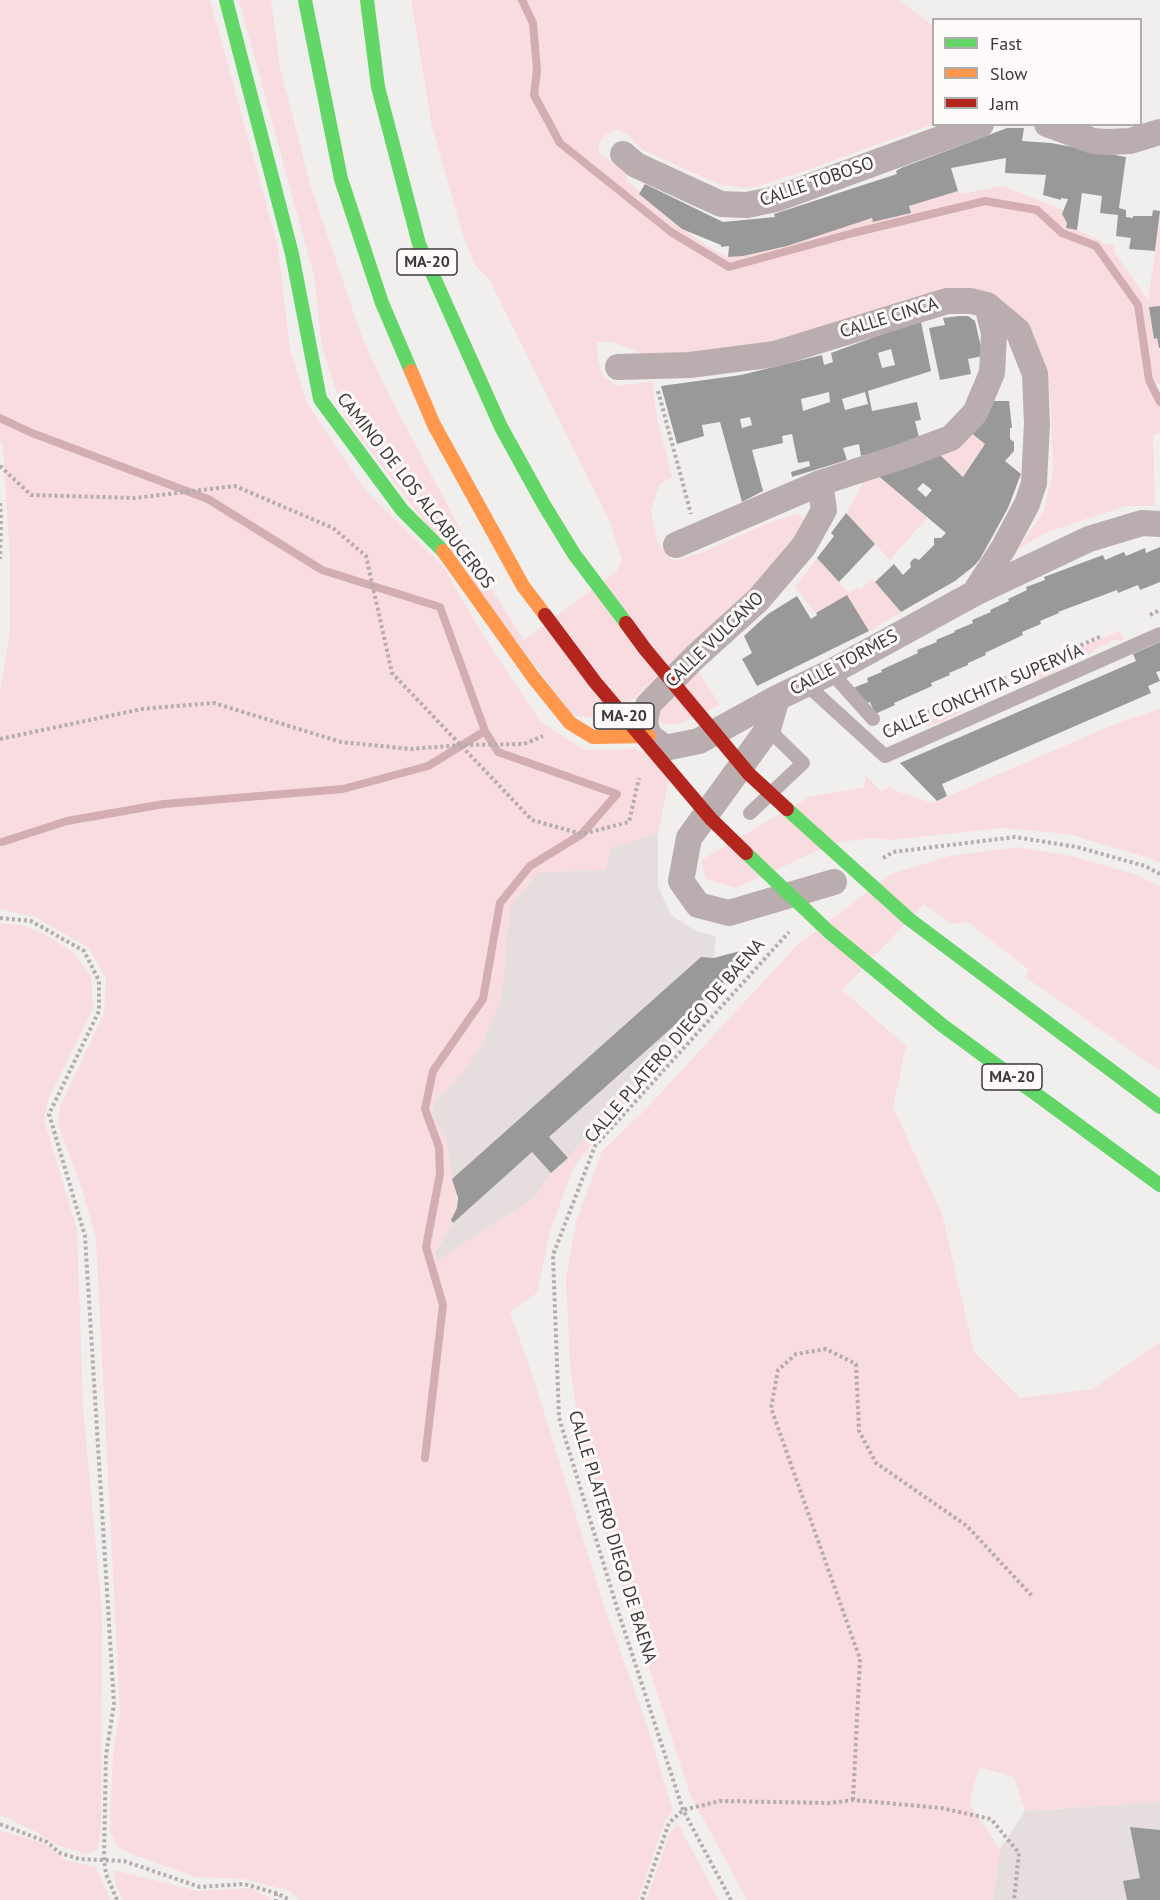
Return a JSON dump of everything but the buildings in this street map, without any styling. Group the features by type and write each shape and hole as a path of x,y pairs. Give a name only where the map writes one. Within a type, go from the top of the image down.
{"main road":[{"name":"CAMINO DE LOS ALCABUCEROS","path":"226,0 292,254 320,399 402,510 444,553 533,677 570,723 593,737 657,742"},
{"name":"MA-20","path":"305,0 341,178 382,303 434,425 523,586 595,682 711,819 828,931 942,1025 1160,1185"},
{"name":"MA-20","path":"367,0 378,87 419,244 501,427 574,554 645,649 749,774 909,919 1160,1107"}],"street":[{"name":"CALLE TOBOSO","path":"623,153 636,165 721,204 747,206 776,199 976,126"},
{"path":"1052,126 1093,141 1130,141 1160,132"},
{"name":"CALLE CINCA","path":"618,367 690,365 775,354 947,301 971,301 987,305"},
{"path":"686,541 820,483 951,438 975,413 992,373 994,333 987,305"},
{"path":"975,592 1004,547 1027,504 1034,483 1037,424 1035,374 1018,331 987,305"},
{"name":"CALLE VULCANO","path":"689,838 657,742 645,723 648,705 695,657 758,600 804,546 824,510 820,483"},
{"name":"CALLE TORMES","path":"834,882 729,913 698,905 681,881 689,838 768,729 777,698 831,672 975,592 1089,539 1142,523 1160,524"},
{"path":"657,742 699,741 777,698"}],"lane":[{"name":"CALLE CONCHITA SUPERVÍA","path":"806,684 885,756 1160,634"},
{"path":"831,672 873,719"},
{"path":"750,813 803,763 768,729"}],"path":[{"path":"660,366 657,388 686,541"},
{"path":"0,466 31,495 135,498 235,486 333,528 366,556 392,673 532,820 582,834 629,822 657,742"},
{"path":"0,503 0,559"},
{"path":"866,738 1112,632"},
{"path":"0,739 142,709 214,703 341,742 411,749 524,744 570,723"},
{"path":"874,862 893,852 1015,837 1077,847 1145,866 1160,874"},
{"path":"0,918 31,921 84,951 99,981 99,1011 49,1114 86,1236 114,1704 106,1755 104,1859 106,1874 117,1900"},
{"name":"CALLE PLATERO DIEGO DE BAENA","path":"731,1900 683,1810 618,1611 559,1418 553,1255 595,1146 795,926"},
{"path":"853,1800 860,1659 771,1407 778,1370 796,1354 826,1349 856,1364 859,1431 876,1463 967,1526 1033,1597"},
{"path":"642,1900 669,1823 683,1810 720,1801 829,1803 853,1800 941,1808 991,1819 1019,1853 1014,1900"},
{"path":"0,1824 47,1842 60,1852 79,1859 124,1861 200,1887 244,1884 276,1893 290,1900"},
{"path":"276,1893 276,1900"}],"shaded area":[{"path":"0,0 210,0 278,247 290,349 307,403 365,490 442,565 483,635 540,721 584,750 635,749 673,758 658,834 612,847 605,870 538,872 510,907 501,999 482,1045 461,1075 436,1100 431,1113 446,1140 457,1208 451,1219 453,1223 435,1253 437,1261 534,1198 551,1173 568,1158 609,1109 680,1039 682,1040 657,1070 613,1114 573,1169 550,1231 537,1293 510,1312 532,1374 605,1609 648,1728 673,1811 665,1821 638,1900 300,1900 290,1891 243,1879 196,1877 131,1854 117,1846 110,1831 113,1753 120,1713 96,1238 83,1192 58,1124 60,1107 104,1014 106,978 88,947 35,917 0,909 0,692 10,632 10,559 3,449 0,439"},
{"path":"239,0 271,0 280,67 310,184 362,337 387,391 494,593 524,640 616,572 622,560 609,520 489,279 475,265 464,239 432,127 411,0 899,0 932,25 932,124 785,178 750,188 721,185 641,149 629,135 616,129 605,135 599,143 599,153 628,175 626,180 640,192 639,194 682,229 728,257 743,256 778,247 871,218 874,222 911,213 909,206 958,191 960,194 1003,186 1064,210 1062,214 1067,223 1066,228 1077,230 1101,243 1115,245 1114,252 1148,300 1160,220 1160,306 1149,307 1154,338 1157,338 1160,352 1160,383 1155,385 1160,392 1160,432 1153,436 1155,506 1127,506 1045,533 1017,550 1044,509 1053,473 1051,406 1044,368 995,298 796,339 690,354 641,353 612,342 597,342 598,360 603,376 617,386 652,381 657,418 672,477 659,485 651,511 658,543 673,561 704,552 766,524 798,513 807,523 754,590 627,704 597,718 573,715 345,418 322,347 314,276"},
{"path":"969,431 985,444 963,477 940,455"},
{"path":"876,474 927,518 890,560 846,513 865,480"},
{"path":"817,558 849,593 858,588 860,590 872,579 901,612 869,631 847,595 816,614 795,587"},
{"path":"1119,631 1124,640 1112,640 1089,654 1086,653 1079,657 1076,650"},
{"path":"1053,659 1059,670 1041,679 1006,685 999,693 983,699 979,693"},
{"path":"699,672 720,705 689,720 676,724 663,724 657,716 661,706"},
{"path":"957,702 961,712 926,727 921,717"},
{"path":"1160,709 1160,863 1068,834 1002,828 891,840 871,838 834,843 736,888 706,879 701,860 809,797 865,787 865,775 882,792 889,786 896,791 932,803 1120,722"},
{"path":"658,834 658,886 671,915 696,931 716,936 714,958 740,951 748,960 673,1047 609,1109 568,1158 551,1173 534,1198 437,1261 435,1253 453,1223 451,1220 457,1208 458,1198 431,1113 436,1100 461,1075 501,999 510,907 538,872 605,870 612,847"},
{"path":"1017,847 1072,856 1137,875 1160,887 1160,1071 1025,977 1029,970 968,922 951,924 924,904 842,990 906,1046 893,1107 942,1214 974,1352 1020,1398 1093,1389 1160,1342 1160,1802 1025,1811 1014,1777 979,1767 969,1804 1000,1849 993,1900 747,1900 690,1794 585,1472 570,1364 566,1278 577,1219 602,1151 646,1109 797,945 891,874 950,856"},
{"path":"0,923 20,925 44,934 73,952 91,976 93,1008 48,1100 44,1120 77,1230 83,1406 102,1613 101,1828 98,1849 86,1854 57,1845 35,1831 0,1815"},
{"path":"1160,1802 1160,1900 993,1900 1000,1849 1025,1811"},
{"path":"678,1824 719,1900 646,1900 670,1833"},
{"path":"0,1830 45,1844 65,1860 96,1867 110,1900 0,1900"},
{"path":"113,1870 198,1891 249,1888 271,1900 123,1900 116,1886"}],"waterway":[{"path":"522,0 533,23 537,70 534,95 560,143 671,232 729,267 853,233 985,201 1037,210 1062,233 1096,246 1138,305 1149,380 1160,402"},
{"path":"0,418 32,433 208,499 322,570 440,607 485,731 498,752 617,794 582,834 530,866 500,903 483,999 433,1071 425,1109 439,1147 440,1174 426,1247 443,1305 425,1458"},
{"path":"2,842 67,821 164,804 343,789 428,766 485,731"}],"traffic: fast":[{"path":"226,0 292,254 320,399 402,510 443,551"},
{"path":"305,0 341,179 382,303 411,371"},
{"path":"367,0 378,87 419,244 501,427 574,554 626,623"},
{"path":"787,809 909,919 1160,1107"},
{"path":"746,853 828,931 942,1025 1160,1185"}],"traffic: slow":[{"path":"411,371 434,425 523,586 545,615"},
{"path":"443,551 533,677 570,723 593,737 649,736"}],"traffic: jam":[{"path":"545,615 595,682 711,819 746,853"},
{"path":"626,623 749,774 787,809"}]}
